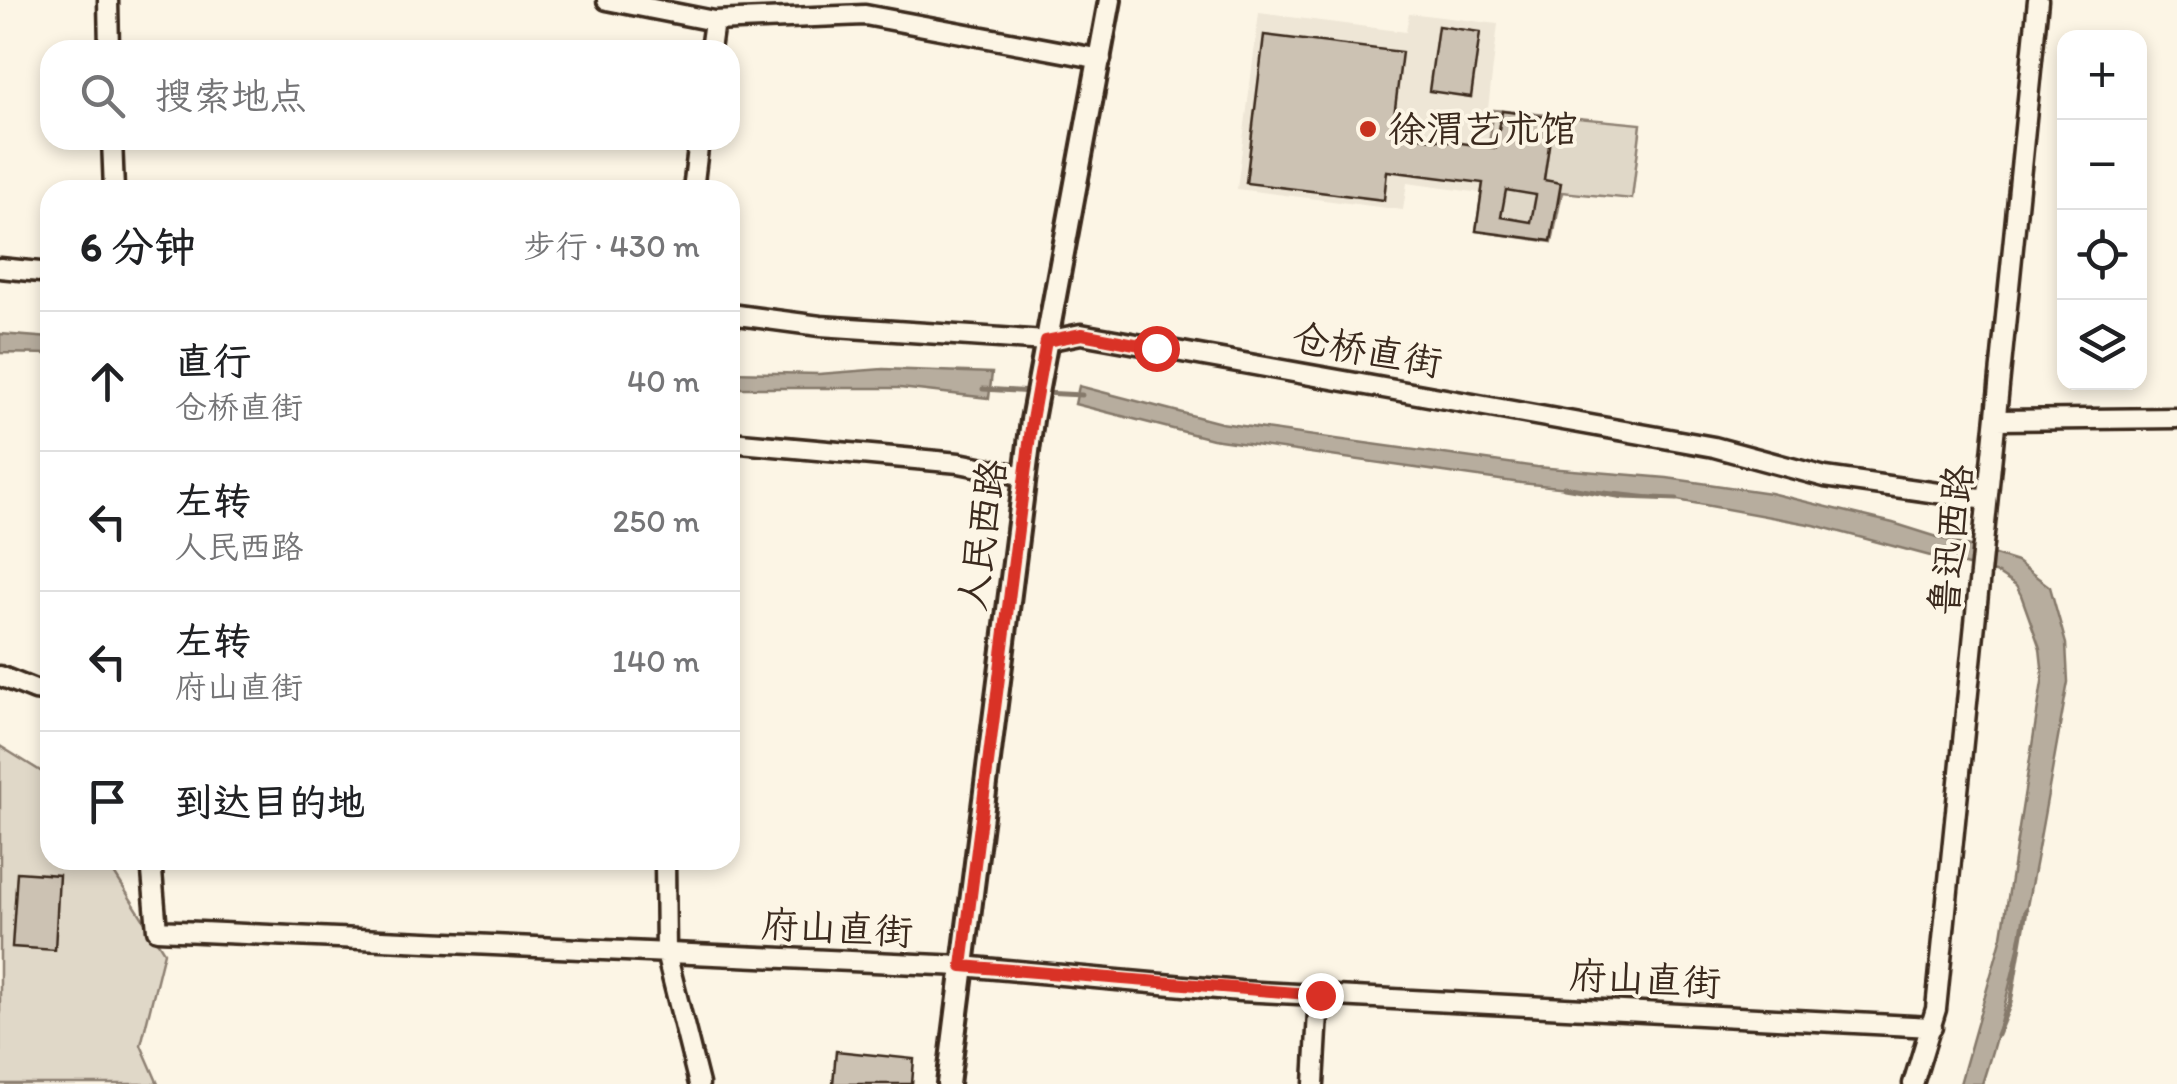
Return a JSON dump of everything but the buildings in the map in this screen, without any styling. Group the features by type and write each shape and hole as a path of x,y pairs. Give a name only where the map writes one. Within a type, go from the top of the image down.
{"main road":[{"name":"人民西路","path":"948,1084 1032,420 1110,0"}],"street":[{"path":"108,0 110,40"},
{"path":"607,0 714,21 865,16 1101,59"},
{"name":"鲁迅西路","path":"1914,1084 1936,1010 2038,0"},
{"path":"711,40 714,21"},
{"path":"112,150 114,180"},
{"path":"694,180 699,150"},
{"path":"0,268 40,273"},
{"name":"仓桥直街","path":"740,315 820,326 1046,341 1082,334 1714,447 1825,477 1987,500"},
{"path":"1996,420 2177,418"},
{"path":"740,443 959,462 1025,476"},
{"path":"0,676 40,691"},
{"name":"府山直街","path":"152,870 157,930 962,966 1320,995 1932,1027"},
{"path":"665,870 666,953 698,1084"},
{"path":"1314,1084 1320,995"}],"shaded area":[{"name":"徐渭艺术馆","path":"1259,13 1406,32 1409,13 1498,24 1488,109 1494,110 1481,193 1407,183 1403,210 1237,189"},
{"path":"1494,110 1641,124 1632,199 1562,192 1552,242 1476,231"},
{"path":"0,334 40,337 40,354 0,353"},
{"path":"883,369 992,373 989,398 900,388 740,388 740,372 819,374"},
{"path":"1079,386 1221,423 1537,467 1667,478 1770,493 1893,523 2017,562 2050,587 2066,644 2068,682 2021,935 1982,1084 1960,1084 2002,936 2043,676 2040,648 2016,586 1998,574 1814,525 1672,499 1521,483 1212,439 1075,404"},
{"path":"0,746 40,771 40,870 112,870 164,952 141,1045 158,1084 0,1084"}],"waterway":[{"path":"983,389 1032,392"},
{"path":"1043,393 1082,395"},
{"path":"1564,487 1624,497 1677,499"},
{"path":"1997,1035 2010,1003 2026,910"}],"place":[{"name":"徐渭艺术馆","path":"1368,129"}],"route":[{"path":"1156,348 1082,334 1046,341 1032,420 962,966 1320,995"}]}
